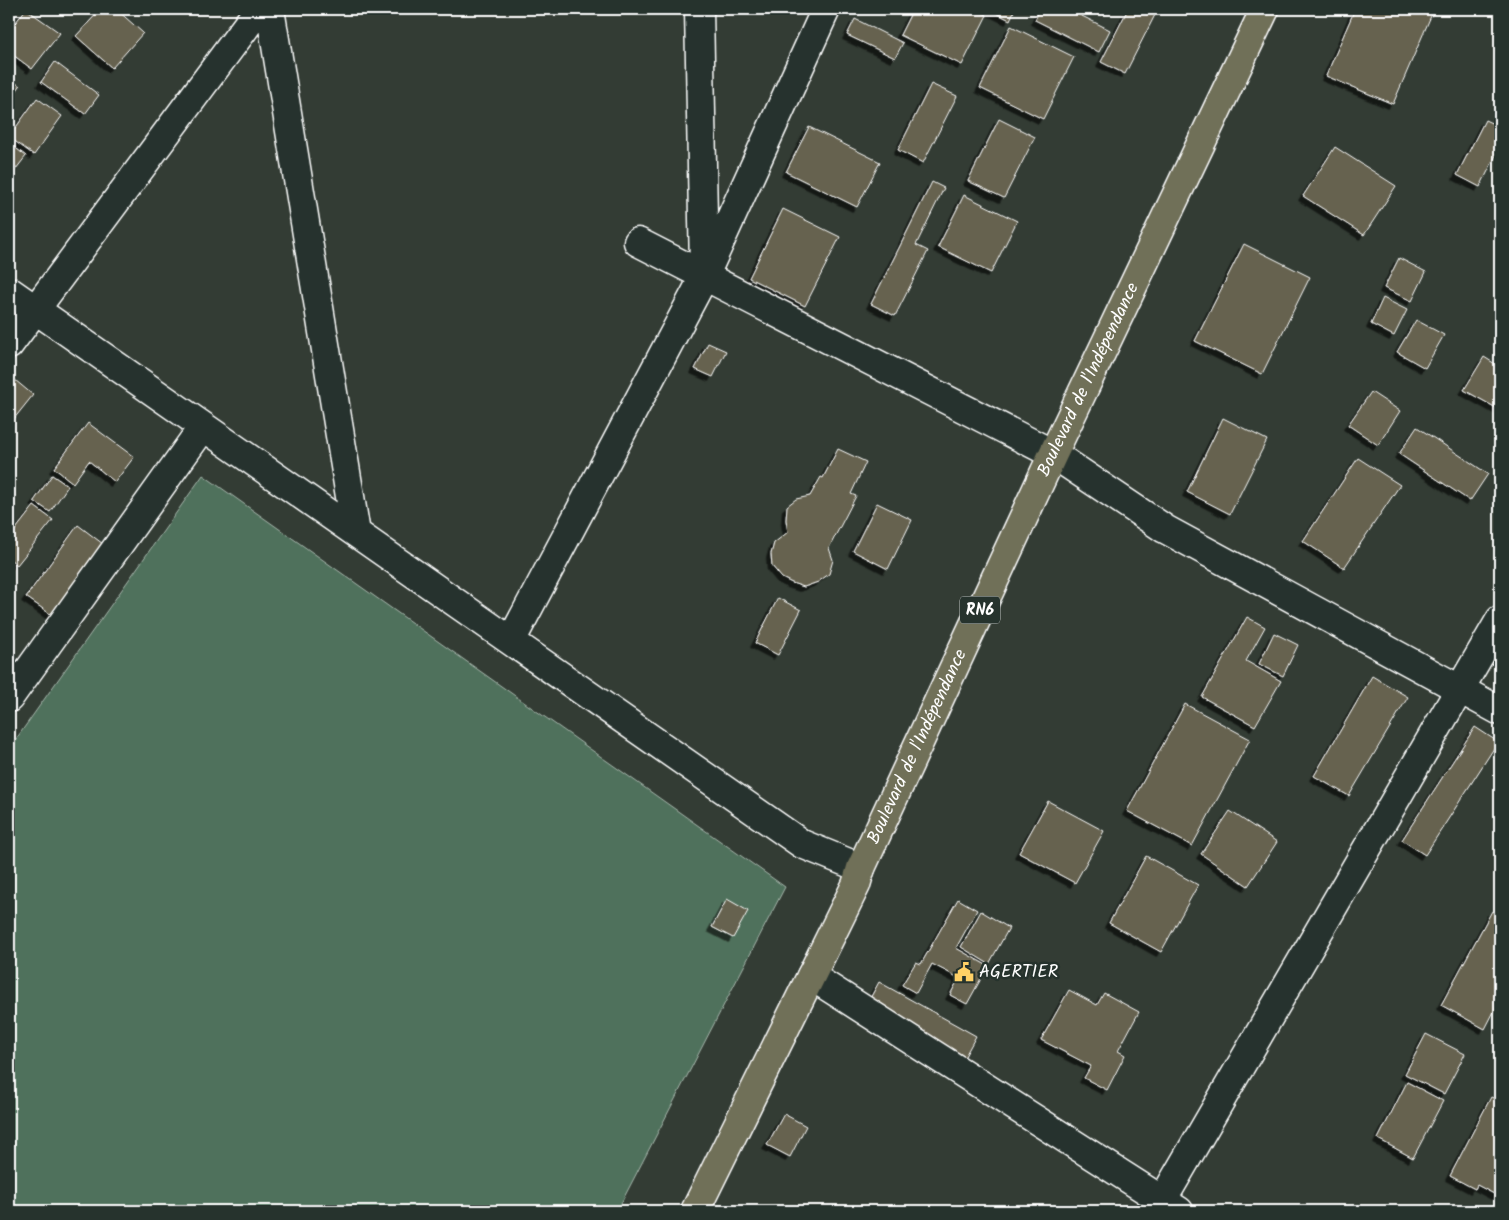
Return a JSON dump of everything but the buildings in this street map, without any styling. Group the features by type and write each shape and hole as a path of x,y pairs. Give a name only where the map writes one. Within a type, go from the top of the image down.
{"highway":[{"name":"Boulevard de l'Indépendance","path":"694,1211 856,885 861,868 1053,454 1265,9"}],"street":[{"path":"9,345 259,9"},
{"path":"270,9 356,533"},
{"path":"699,9 704,276"},
{"path":"511,641 704,276 826,9"},
{"path":"638,242 1053,454 1165,529 1500,711"},
{"path":"9,291 802,844 861,868"},
{"path":"9,698 204,427"},
{"path":"812,976 1170,1206 1459,688 1500,620"}],"green space":[{"path":"203,475 785,887 617,1211 9,1211 9,749"}],"place":[{"name":"AGERTIER","path":"964,972"}]}
